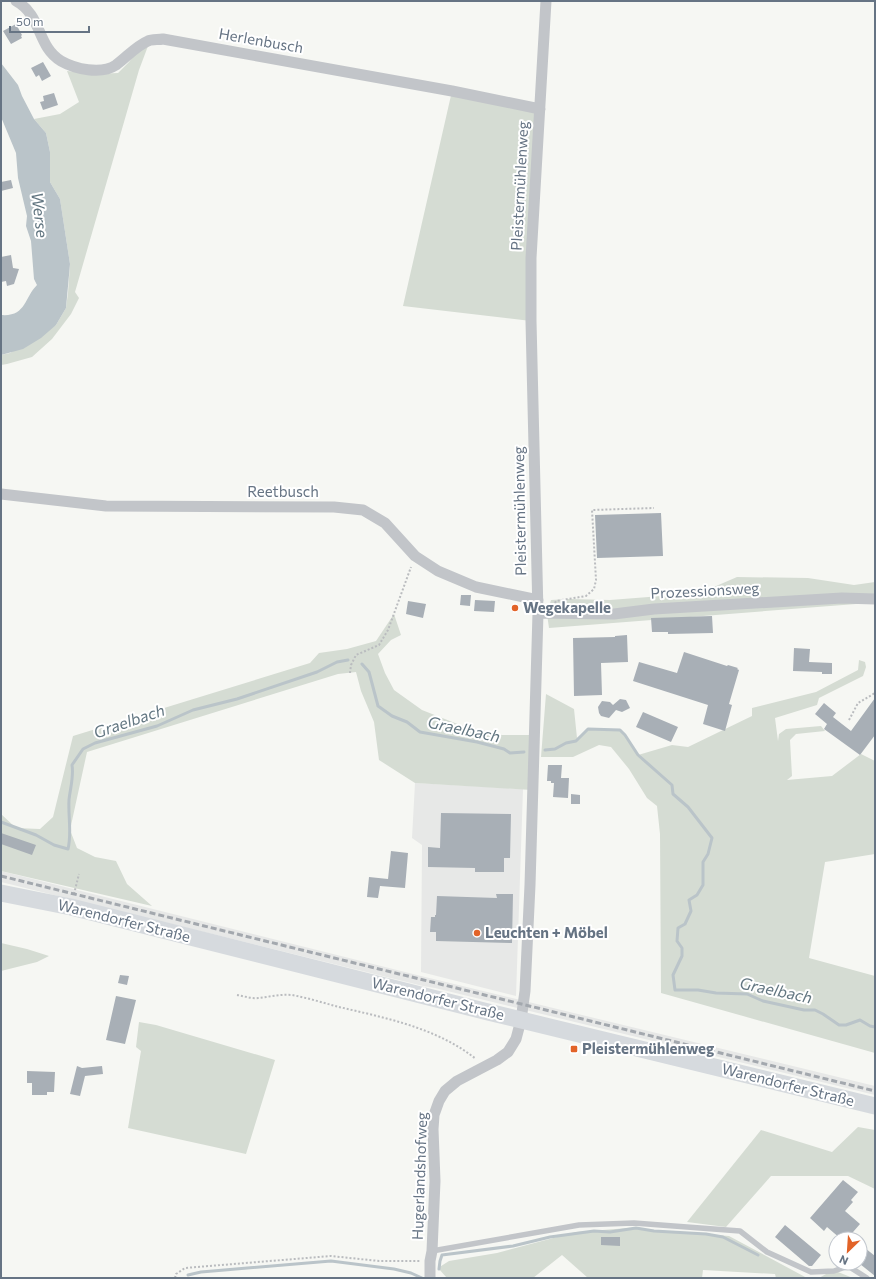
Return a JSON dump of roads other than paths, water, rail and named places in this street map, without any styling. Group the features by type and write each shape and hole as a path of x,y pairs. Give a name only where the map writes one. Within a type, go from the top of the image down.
{"main road":[{"name":"Warendorfer Straße","path":"1,893 70,907 521,1020 875,1106"}],"street":[{"name":"Herlenbusch","path":"16,1 32,15 47,47 58,59 70,66 94,71 115,66 138,46 149,40 163,39 452,91 540,109"},
{"name":"Pleistermühlenweg","path":"521,1020 525,991 542,613 538,600 531,321 531,251 546,1"},
{"name":"Reetbusch","path":"1,494 106,506 334,507 363,510 385,523 415,556 438,571 476,587 538,600"},
{"name":"Prozessionsweg","path":"542,613 608,614 654,609 842,598 875,599"},
{"name":"Hugerlandshofweg","path":"430,1278 434,1182 434,1115 439,1101 445,1091 457,1081 483,1068 508,1052 516,1039 521,1020"}],"lane":[{"path":"431,1256 579,1225 634,1223 663,1224 740,1231 767,1252 811,1272 834,1271 848,1266 867,1278"}],"water":[{"name":"Werse","path":"1,63 18,85 34,119 46,133 50,152 50,182 60,199 70,264 66,308 56,325 41,338 23,349 1,355 1,315 9,315 20,310 37,285 34,279 31,241 26,226 27,216 18,178 16,153 1,117"}],"waterway":[{"name":"Graelbach","path":"1,822 36,835 54,845 68,849 70,837 69,800 72,765 83,749 95,743 157,726 193,710 237,699 317,672 337,662 348,660"},
{"name":"Graelbach","path":"362,664 369,672 378,706 392,716 407,722 420,732 477,742 504,749 510,753 524,752"},
{"name":"Graelbach","path":"545,750 555,749 566,743 576,741 588,729 620,730 638,755 672,785 673,794 688,807 712,838 708,854 703,862 703,885 697,895 689,900 691,911 685,924 678,928 677,941 682,948 682,956 673,975 675,990 698,990 716,993 747,994 763,1001 804,1010 815,1010 839,1025 846,1025 860,1020 870,1026 875,1027"},
{"path":"439,1269 442,1255 513,1246 550,1237 594,1231 610,1232 636,1228 654,1231 706,1234 723,1237 758,1255"},
{"path":"188,1275 201,1272 331,1261 394,1269 411,1273 422,1278"}],"railway":[{"path":"1,876 875,1091"}],"place":[{"name":"Wegekapelle","path":"515,608"},
{"name":"Leuchten + Möbel","path":"477,933"},
{"name":"Pleistermühlenweg","path":"574,1049"}]}
